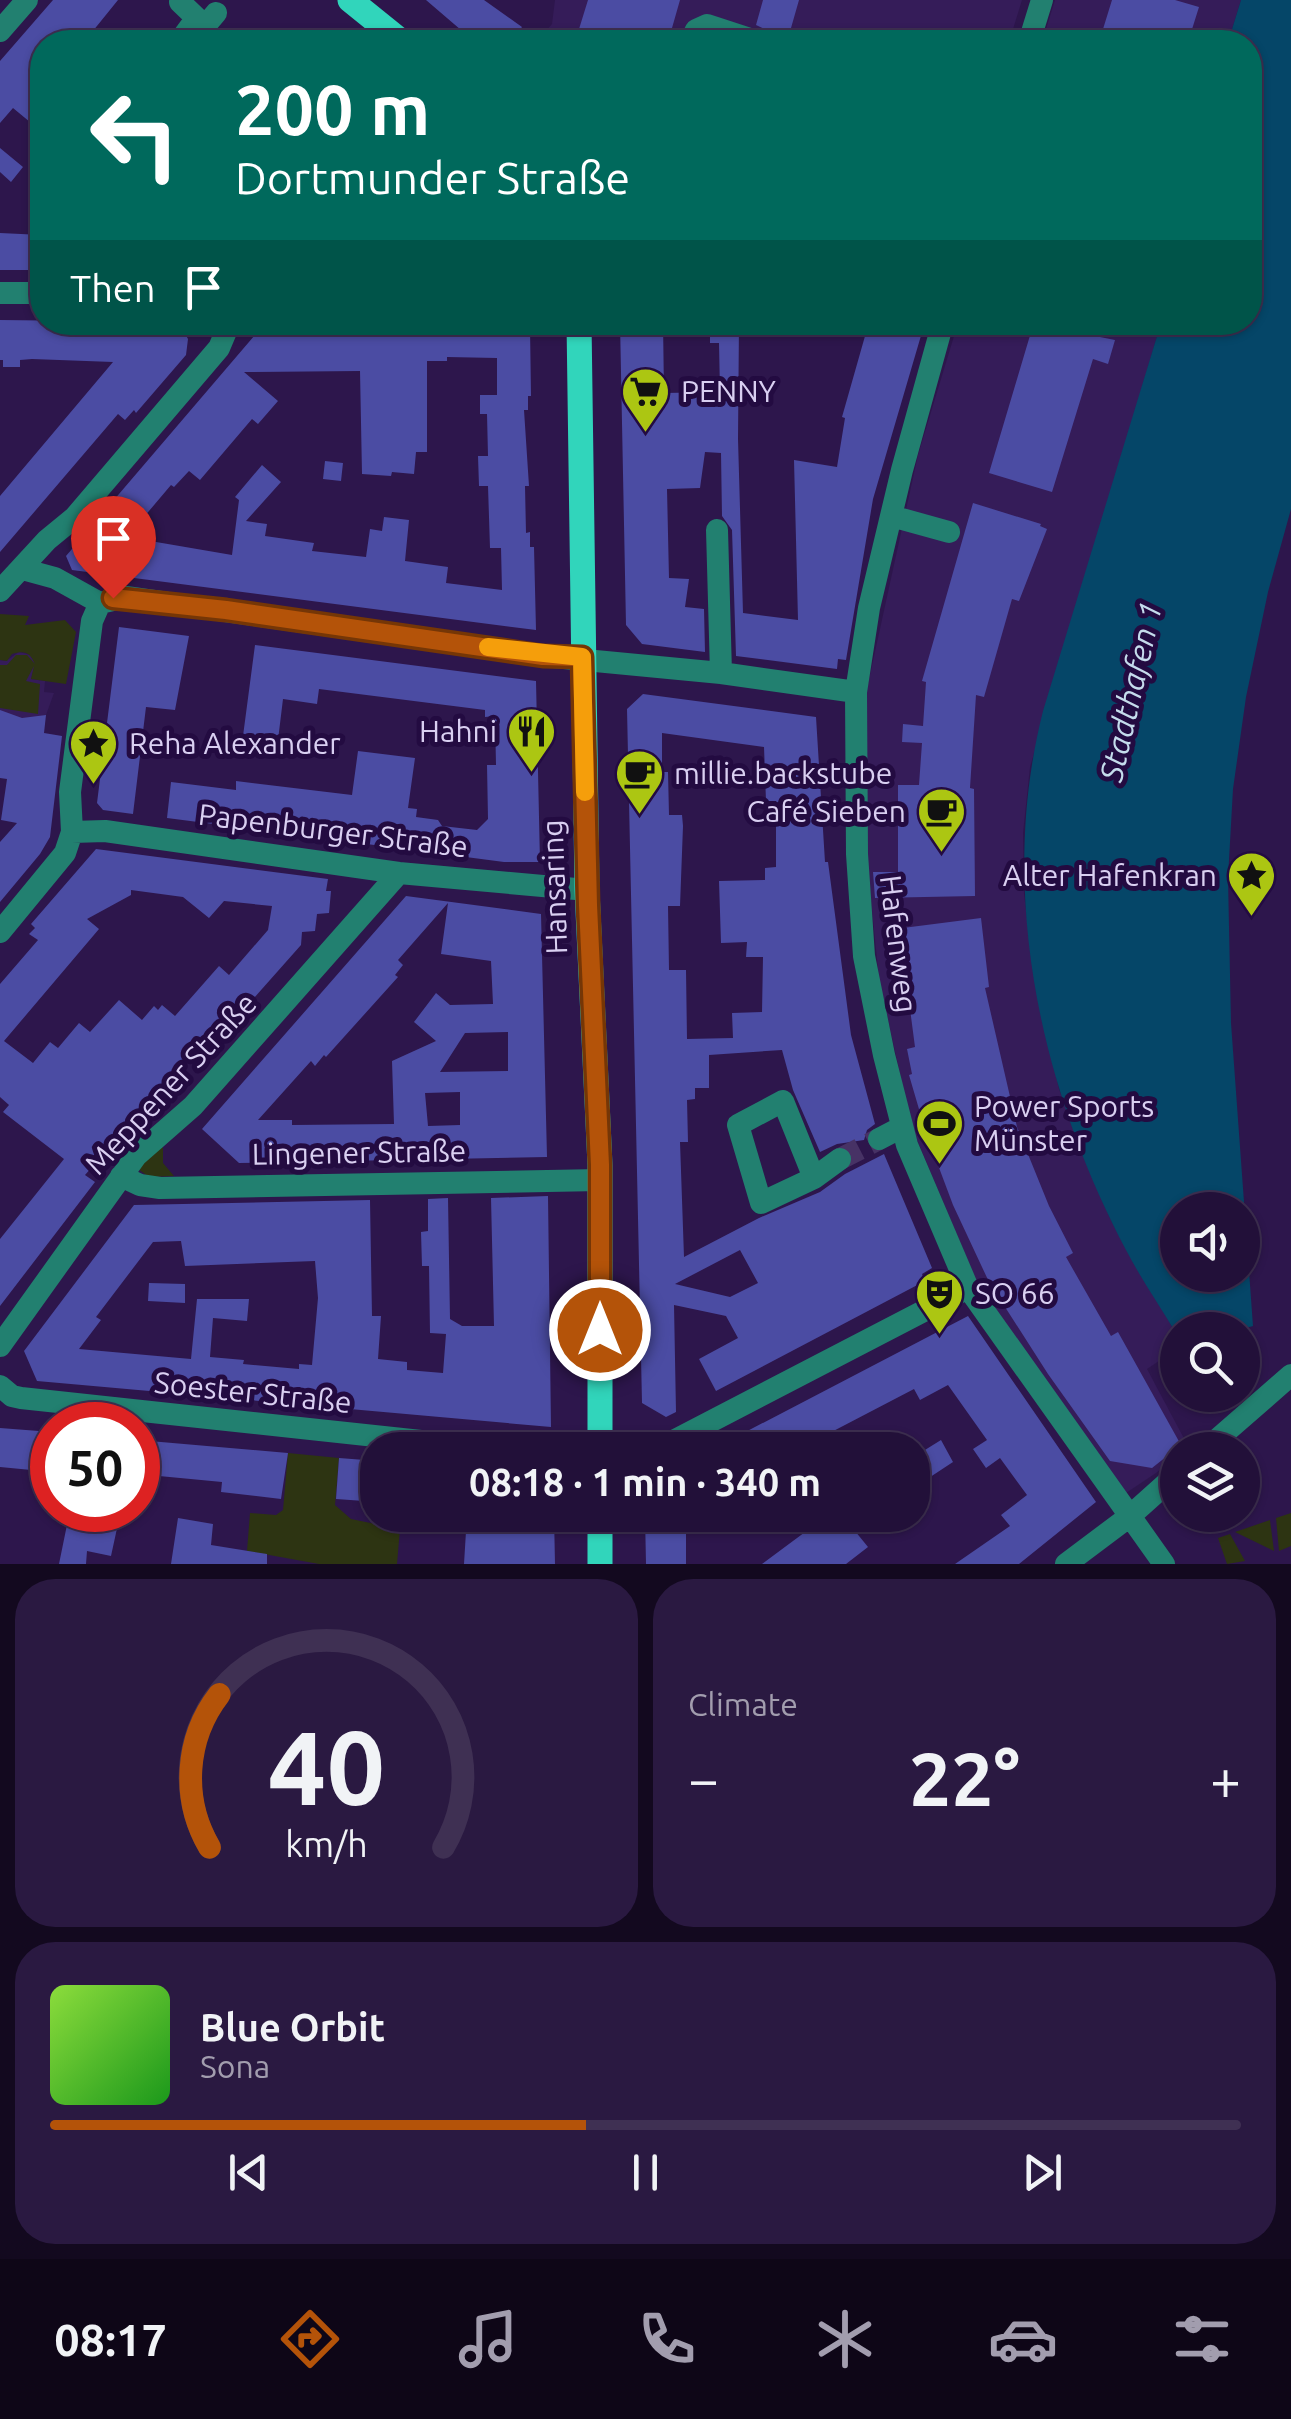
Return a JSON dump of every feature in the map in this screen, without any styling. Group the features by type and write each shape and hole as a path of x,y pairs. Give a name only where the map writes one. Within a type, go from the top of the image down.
{"main road":[{"path":"350,0 387,30"},
{"name":"Hansaring","path":"578,335 587,890 600,1180 600,1432"},
{"path":"600,1532 600,1564"}],"street":[{"path":"3,23 27,0"},
{"path":"1032,30 1042,0"},
{"path":"180,2 205,26 216,13"},
{"path":"696,30 707,25 720,30"},
{"path":"0,293 30,293"},
{"path":"0,591 47,540 75,517 219,348 224,335"},
{"name":"Hafenweg","path":"940,335 869,608 856,692 864,956 902,1127 968,1288 1164,1564"},
{"path":"891,516 950,532"},
{"path":"717,530 721,673"},
{"path":"22,569 39,571 100,602 126,597 543,656 582,657 856,692"},
{"path":"0,932 65,853 72,832 72,773 92,621 100,602"},
{"name":"Papenburger Straße","path":"72,832 105,832 399,873 587,890"},
{"name":"Meppener Straße","path":"0,1346 136,1156 193,1106 399,873"},
{"path":"879,1139 902,1127"},
{"path":"814,1178 840,1159"},
{"name":"Lingener Straße","path":"121,1176 140,1185 160,1188 600,1180"},
{"path":"691,1432 968,1288"},
{"path":"1226,1432 1291,1376"},
{"name":"Soester Straße","path":"0,1386 21,1398 360,1434"},
{"path":"1066,1564 1160,1490"}],"shaded area":[{"path":"555,0 1022,0 1013,30 547,30 552,24"},
{"path":"1055,0 1241,0 1232,30 1046,30"},
{"path":"954,335 1157,335 1030,767 1023,833 1024,894 1035,982 1059,1089 1112,1222 1164,1312 1160,1312 1160,1360 1147,1369 1160,1393 1160,1412 1170,1412 1181,1432 1160,1432 1160,1470 1123,1495 976,1280 912,1128 879,979 866,851 866,693 918,455"},
{"path":"19,652 31,655 35,664 31,679 45,681 44,692 54,693 46,715 0,728 0,660 6,661"}],"green space":[{"path":"0,614 29,616 25,625 65,620 76,632 66,684 31,679 34,666 26,681 40,684 38,714 0,708 0,665 7,665 16,655 27,655 35,664 29,655 23,652 12,654 7,661 0,660"},
{"path":"159,1145 163,1148 163,1163 174,1176 149,1177 138,1169"},
{"path":"288,1453 339,1458 335,1505 351,1519 360,1521 360,1532 400,1532 397,1564 319,1564 247,1551 250,1513 276,1515 283,1510"},
{"path":"1291,1513 1291,1546 1279,1551 1276,1518"},
{"path":"1270,1520 1274,1551 1235,1532 1260,1532 1260,1523"},
{"path":"1230,1534 1245,1561 1227,1564 1218,1538"}],"water":[{"name":"Stadthafen 1","path":"1241,0 1291,0 1291,509 1268,592 1246,697 1233,789 1228,878 1231,1023 1243,1192 1160,1192 1160,1292 1251,1292 1252,1312 1163,1312 1126,1250 1096,1187 1070,1122 1035,987 1026,918 1024,848 1030,779 1043,711 1157,335 1262,335 1262,30 1232,30"}],"building":[{"path":"53,0 118,0 94,30 30,30 30,122 13,108 0,123 0,61"},
{"path":"426,0 484,0 522,27 520,30 461,30"},
{"path":"588,0 680,0 671,30 579,30"},
{"path":"763,0 799,0 790,30 767,30 756,25"},
{"path":"1112,0 1175,0 1199,7 1192,30 1103,30"},
{"path":"0,148 23,167 11,182 0,172"},
{"path":"0,233 30,234 30,270 0,270"},
{"path":"0,320 30,320 30,335 186,335 188,339 186,355 136,413 134,410 125,420 118,414 0,552 0,496 113,362 32,359 20,360 20,367 3,367"},
{"path":"255,335 530,335 531,396 528,410 524,410 529,486 525,486 526,533 530,532 530,547 534,547 536,630 72,570 66,556","holes":["447,357 497,358 497,395 480,395 480,414 487,414 488,456 478,456 479,486 488,486 490,548 501,548 502,590 446,583 448,567 405,561 409,520 384,517 382,531 370,529 366,557 312,551 314,543 265,536 267,524 246,521 281,482 262,465 235,497 239,500 232,555 127,537 171,485 174,487 189,471 200,480 252,419 258,424 278,401 244,372 360,371 362,474 414,474 416,452 427,452 427,361 447,361"]},
{"path":"620,335 663,335 664,393 720,392 719,343 710,343 710,335 739,335 743,613 798,620 794,460 837,467 845,418 842,417 865,335 921,335 873,499 846,660 838,659 837,669 736,656 732,530 722,516 721,453 705,452 700,488 667,489 669,578 689,579 685,607 704,609 705,652 642,644 626,625"},
{"path":"1030,335 1101,335 1115,340 1108,364 1093,359 1052,492 989,473"},
{"path":"325,461 343,463 341,481 323,479"},
{"path":"973,503 1047,529 1019,601 1012,599 984,697 976,695 970,788 974,789 975,896 875,898 873,872 898,872 898,785 919,785 922,743 902,742 903,724 923,726 926,682 922,681"},
{"path":"119,627 189,636 175,710 146,707 133,814 103,810 97,803"},
{"path":"255,645 536,681 540,862 504,862 167,818 171,782 236,790 236,781 352,795 358,751 415,758 408,808 417,809 416,817 438,820 442,826 477,830 488,819 487,765 496,765 495,716 485,717 485,710 319,689 317,704 283,699 278,740 243,736"},
{"path":"643,694 816,717 825,862 851,1035 875,1124 867,1130 864,1140 837,1144 820,1152 793,1090 782,1050 709,1055 709,1088 695,1088 695,1099 687,1100 688,1142 680,1142 684,1257 820,1192 884,1154 932,1268 922,1274 925,1281 716,1391 699,1359 738,1338 726,1316 674,1305 676,1412 666,1417 642,1403 627,709","holes":["662,733 764,747 766,801 776,801 776,867 765,868 765,880 719,881 721,943 747,942 746,957 763,957 762,1012 732,1013 733,1038 687,1039 686,970 669,970 668,906 680,906 683,826 682,815 669,815 668,772 662,772","740,1250 758,1283 730,1297 675,1284"]},
{"path":"0,710 22,718 46,715 44,733 62,736 50,837 0,902 0,842 17,823 1,820 7,779 0,778"},
{"path":"96,849 328,879 326,891 331,891 329,913 317,914 315,931 302,932 301,945 254,998 245,1007 238,1001 85,1175 95,1182 0,1306 0,1239 64,1159 3,1112 9,1105 0,1097 0,984 38,940 29,934 35,928 31,924","holes":["131,890 183,897 209,918 224,901 272,906 268,930 229,975 219,966 175,1016 162,1005 158,1010 154,1006 142,1020 119,1000 90,1032 79,1023 58,1048 50,1042 33,1063 4,1041 99,929 87,919 131,895"]},
{"path":"406,896 541,914 547,1157 239,1163 202,1129","holes":["448,903 441,954 491,961 493,1004 450,1005 436,993 414,1022 436,1041 392,1061 394,1124 292,1125 292,1120 258,1120 311,1061 315,1066 326,1057 398,977 395,975 403,965 398,960","508,1032 508,1071 440,1072 465,1033","460,1092 460,1125 428,1126 425,1093"]},
{"path":"981,918 989,987 985,988 1017,1127 1073,1253 1066,1257 1111,1336 1118,1332 1174,1432 1160,1432 1160,1462 1152,1468 1110,1461 989,1282 953,1205 909,1075 912,1074 907,1049 915,1047 902,948 897,948 895,929"},
{"path":"548,1196 551,1427 37,1381 24,1351 134,1205 370,1200 372,1316 381,1316 378,1359 407,1362 407,1370 443,1373 446,1334 430,1333 429,1266 422,1266 421,1232 428,1231 428,1199 448,1198 450,1319 462,1326 494,1326 491,1198","holes":["181,1241 185,1266 315,1261 318,1298 312,1365 299,1364 299,1369 210,1357 213,1318 247,1321 249,1299 197,1299 191,1359 79,1349 101,1320 96,1317 153,1242"]},
{"path":"149,1283 185,1284 185,1303 148,1301"},
{"path":"968,1316 1096,1502 1019,1564 955,1564 1010,1526 1001,1515 1027,1495 1000,1458 986,1468 973,1449 987,1440 948,1385 920,1400 914,1389 832,1432 746,1432"},
{"path":"0,1428 30,1430 30,1470 0,1467"},
{"path":"941,1440 953,1462 930,1477 930,1447"},
{"path":"160,1442 288,1453 281,1499 221,1492 222,1482 160,1476"},
{"path":"339,1458 360,1460 360,1501 336,1499"},
{"path":"178,1518 213,1524 211,1545 267,1554 267,1564 171,1564"},
{"path":"66,1532 116,1532 111,1556 87,1551 86,1564 59,1564"},
{"path":"466,1532 554,1532 555,1564 464,1564"},
{"path":"645,1532 686,1532 686,1564 646,1564"},
{"path":"805,1532 856,1532 868,1547 846,1564 762,1564"}],"tunnel":[{"path":"840,1159 879,1139"}],"slow traffic":[{"path":"488,647 582,657 585,792"}],"place":[{"name":"PENNY","path":"646,434"},
{"name":"Hahni","path":"532,774"},
{"name":"Reha Alexander","path":"94,786"},
{"name":"millie.backstube","path":"639,816"},
{"name":"Café Sieben","path":"941,854"},
{"name":"Alter Hafenkran","path":"1252,918"},
{"name":"Power Sports Münster","path":"939,1166"},
{"name":"SO 66","path":"940,1336"}],"route":[{"path":"113,598 226,610 543,656 582,657 600,1165 600,1330"}]}
